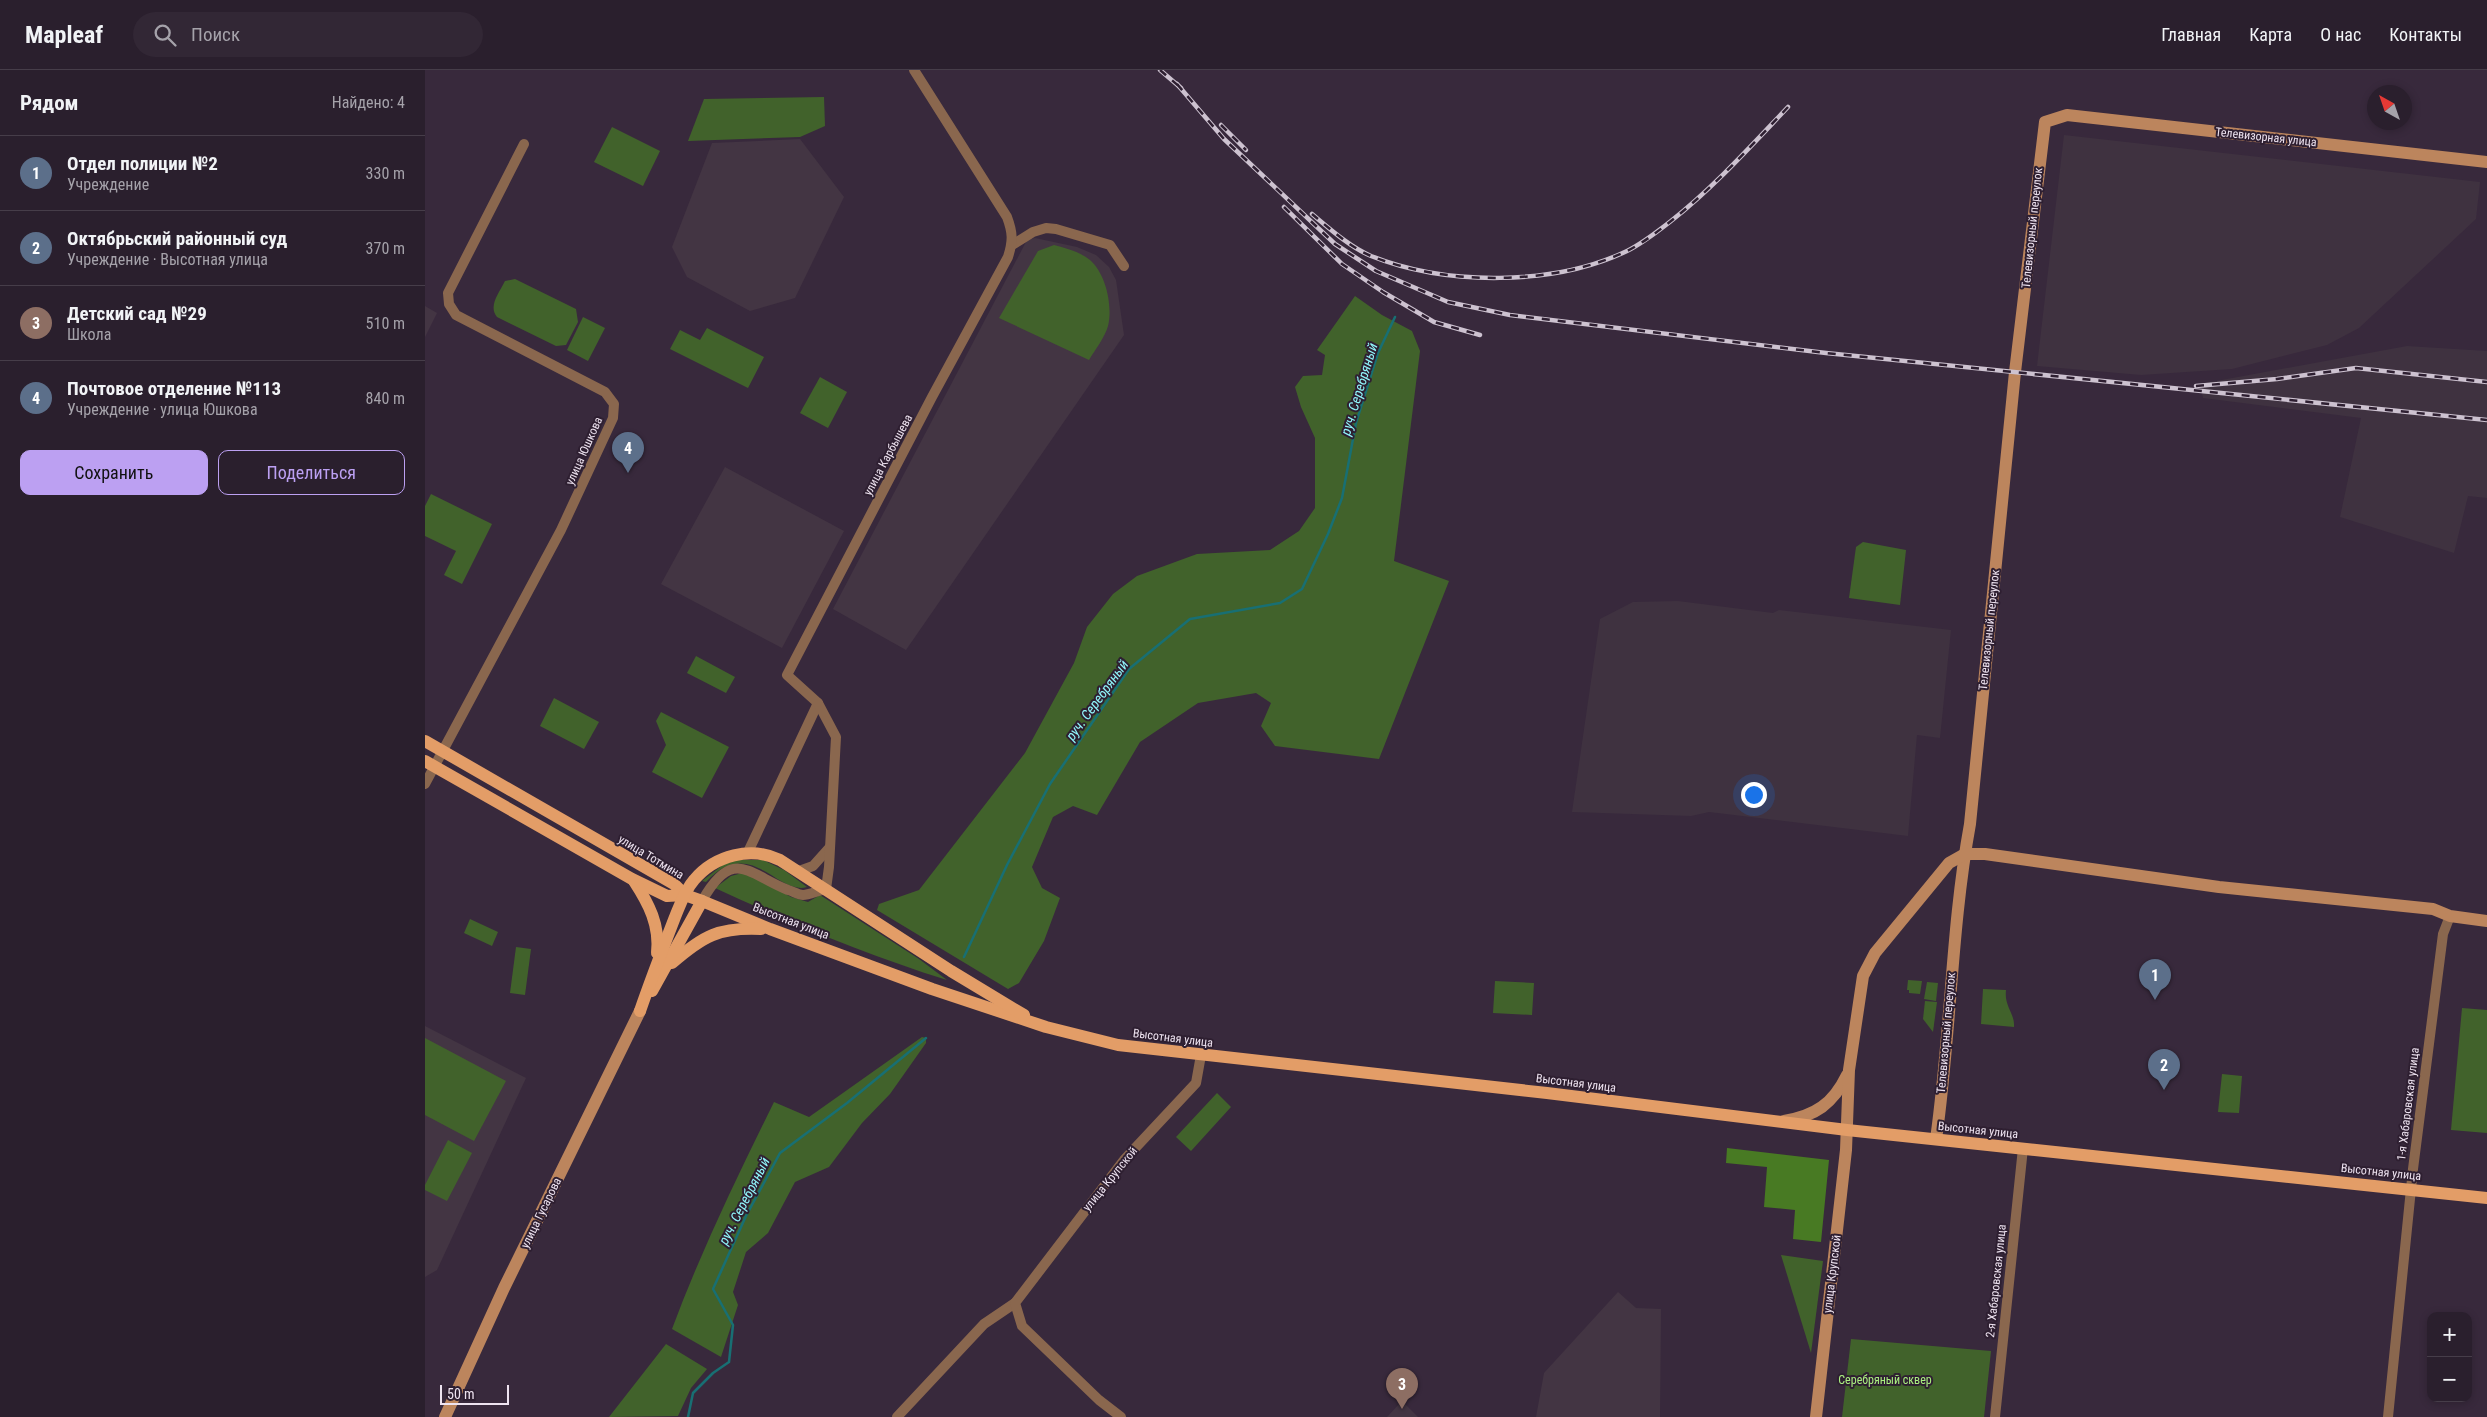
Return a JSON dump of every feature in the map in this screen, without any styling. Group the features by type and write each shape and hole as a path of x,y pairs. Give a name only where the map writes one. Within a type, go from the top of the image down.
{"main road":[{"name":"улица Тотмина","path":"425,741 674,884 685,895"},
{"name":"улица Тотмина","path":"430,764 632,879 667,896 685,895"},
{"path":"661,967 685,895 693,881 704,870 718,862 748,852 772,856 799,871 951,971 1046,1027"},
{"path":"632,879 645,899 656,924 661,967"},
{"name":"Высотная улица","path":"685,895 932,989 1046,1027 1117,1045 1847,1130 2487,1198"},
{"path":"640,1010 661,967 702,901"},
{"path":"661,967 700,941 719,932 735,928 771,929"}],"street":[{"path":"914,70 1007,217 1013,234 1012,245"},
{"name":"Телевизорная улица","path":"2045,122 2067,115 2487,162"},
{"name":"Телевизорный переулок","path":"1936,1139 1965,854 1971,824 2015,372 2045,122"},
{"name":"улица Юшкова","path":"425,784 430,764 443,753 564,523 613,418 614,404 605,392 456,315 449,304 448,294 461,266 524,144"},
{"path":"1012,245 1033,232 1046,228 1056,229 1110,245 1124,266"},
{"name":"улица Карбышева","path":"818,703 787,675 932,397 1008,257 1012,245"},
{"path":"702,901 711,886 722,875 741,868 759,874 784,888 803,895 826,889 836,738 818,703"},
{"path":"748,852 818,703"},
{"path":"799,871 813,866 830,847"},
{"path":"1780,1122 1805,1117 1815,1112 1837,1093 1849,1070 1863,976 1875,953 1949,864 1965,854 1985,854 2263,891 2433,909 2450,916 2487,921"},
{"name":"1-я Хабаровская улица","path":"2388,1417 2411,1190 2443,934 2450,916"},
{"name":"улица Гусарова","path":"445,1417 504,1288 640,1010"},
{"name":"улица Крупской","path":"897,1417 984,1324 1015,1303 1125,1160 1196,1082 1201,1055"},
{"name":"улица Крупской","path":"1816,1417 1847,1130 1849,1070"},
{"name":"2-я Хабаровская улица","path":"1995,1417 2023,1148"},
{"path":"1015,1303 1022,1326 1099,1400 1121,1417"}],"shaded area":[{"path":"2064,135 2480,182 2476,219 2359,328 2327,345 2232,369 2141,375 2037,366"},
{"path":"800,139 844,197 795,298 750,311 687,277 672,247 712,143"},
{"path":"1035,238 1077,247 1096,255 1109,267 1116,280 1124,335 906,650 833,609 1027,240"},
{"path":"425,306 437,313 425,337"},
{"path":"2407,346 2487,351 2487,498 2468,496 2454,553 2340,517 2361,418 2203,398 2200,384"},
{"path":"725,467 844,531 782,648 661,584"},
{"path":"1678,601 1773,613 1779,610 1951,630 1940,738 1917,735 1908,836 1709,812 1691,816 1572,812 1600,619 1633,602"},
{"path":"425,1026 526,1078 437,1270 425,1277"},
{"path":"1618,1292 1636,1308 1661,1309 1660,1417 1536,1417 1544,1373"},
{"path":"1402,1401 1418,1417 1387,1417"}],"green space":[{"path":"824,97 825,126 800,137 688,141 704,99"},
{"path":"612,127 660,151 643,186 594,162"},
{"path":"1054,245 1068,249 1090,260 1100,273 1107,291 1110,309 1107,330 1089,360 999,318 1038,251"},
{"path":"515,279 576,309 578,322 566,345 556,346 497,317 494,304 497,295 505,281"},
{"path":"1355,296 1382,315 1412,331 1420,351 1394,561 1449,581 1379,759 1275,746 1261,726 1271,703 1256,693 1198,703 1140,742 1097,815 1073,806 1053,817 1032,867 1042,888 1060,898 1044,941 1019,983 1008,989 877,910 879,904 919,890 1025,753 1074,663 1087,627 1113,594 1137,576 1197,554 1270,550 1299,531 1315,508 1315,438 1301,407 1295,387 1303,376 1322,375 1325,355 1317,350"},
{"path":"583,317 605,328 588,361 567,350"},
{"path":"707,328 764,357 748,388 670,349 680,330 700,340"},
{"path":"820,377 847,392 828,428 800,413"},
{"path":"431,494 492,524 462,584 444,575 456,551 425,536 425,506"},
{"path":"1863,542 1906,550 1900,605 1849,598 1856,547"},
{"path":"696,656 735,677 726,693 687,673"},
{"path":"554,698 599,722 584,749 540,726"},
{"path":"661,712 729,747 702,798 652,772 666,745 656,721"},
{"path":"739,860 763,860 784,870 807,887 796,887 750,865 737,864 722,869 706,882 702,881 724,864"},
{"path":"746,872 791,897 808,902 820,895 919,959 947,980 829,938 715,888 731,876"},
{"path":"470,919 498,932 492,946 464,933"},
{"path":"516,947 531,949 525,995 510,993"},
{"path":"1908,980 1922,981 1920,994 1909,993 1909,990 1907,990"},
{"path":"1495,981 1534,983 1532,1015 1493,1013"},
{"path":"1927,982 1938,983 1936,1001 1924,999"},
{"path":"1983,989 2006,990 2014,1027 1981,1024"},
{"path":"1925,1001 1937,1002 1933,1032 1923,1019"},
{"path":"2462,1008 2487,1010 2487,1133 2451,1130"},
{"path":"922,1037 926,1038 926,1043 890,1094 862,1123 829,1167 795,1182 768,1233 746,1252 733,1292 738,1305 721,1357 672,1329 707,1243 774,1102 809,1117"},
{"path":"425,1038 506,1081 474,1141 425,1115"},
{"path":"2222,1074 2242,1076 2239,1113 2218,1112"},
{"path":"1217,1093 1231,1107 1191,1151 1176,1137"},
{"path":"448,1140 472,1153 447,1201 425,1190 425,1185"},
{"path":"1727,1148 1829,1160 1821,1242 1793,1239 1795,1210 1764,1207 1767,1167 1726,1163"},
{"path":"1781,1255 1823,1261 1811,1353"},
{"name":"Серебряный сквер","path":"1851,1339 1991,1351 1984,1417 1842,1417"},
{"path":"666,1344 707,1369 691,1388 678,1416 609,1417"}],"waterway":[{"name":"руч. Серебряный","path":"964,957 1007,865 1050,784 1129,669 1190,619 1280,603 1302,589 1328,534 1342,498 1356,423 1378,353 1395,317"},
{"name":"руч. Серебряный","path":"688,1417 693,1393 713,1373 729,1362 733,1325 713,1289 746,1216 780,1153 847,1103 926,1038"}],"railway":[{"path":"1160,70 1181,88"},
{"path":"1177,84 1224,139 1335,244 1376,271 1448,302 1510,315 1826,353 2487,420"},
{"path":"1312,214 1355,248 1371,256 1401,266 1432,273 1500,278 1534,276 1567,271 1627,251 1655,233 1717,181 1788,107"},
{"path":"1221,125 1246,150"},
{"path":"1284,207 1342,264 1383,292 1434,322 1480,335"},
{"path":"2196,386 2277,379 2356,368 2487,382"}],"place":[{"name":"Почтовое отделение №113","path":"628,473"},
{"name":"Отдел полиции №2","path":"2155,1000"},
{"name":"Октябрьский районный суд","path":"2164,1090"},
{"name":"Детский сад №29","path":"1402,1409"}]}
